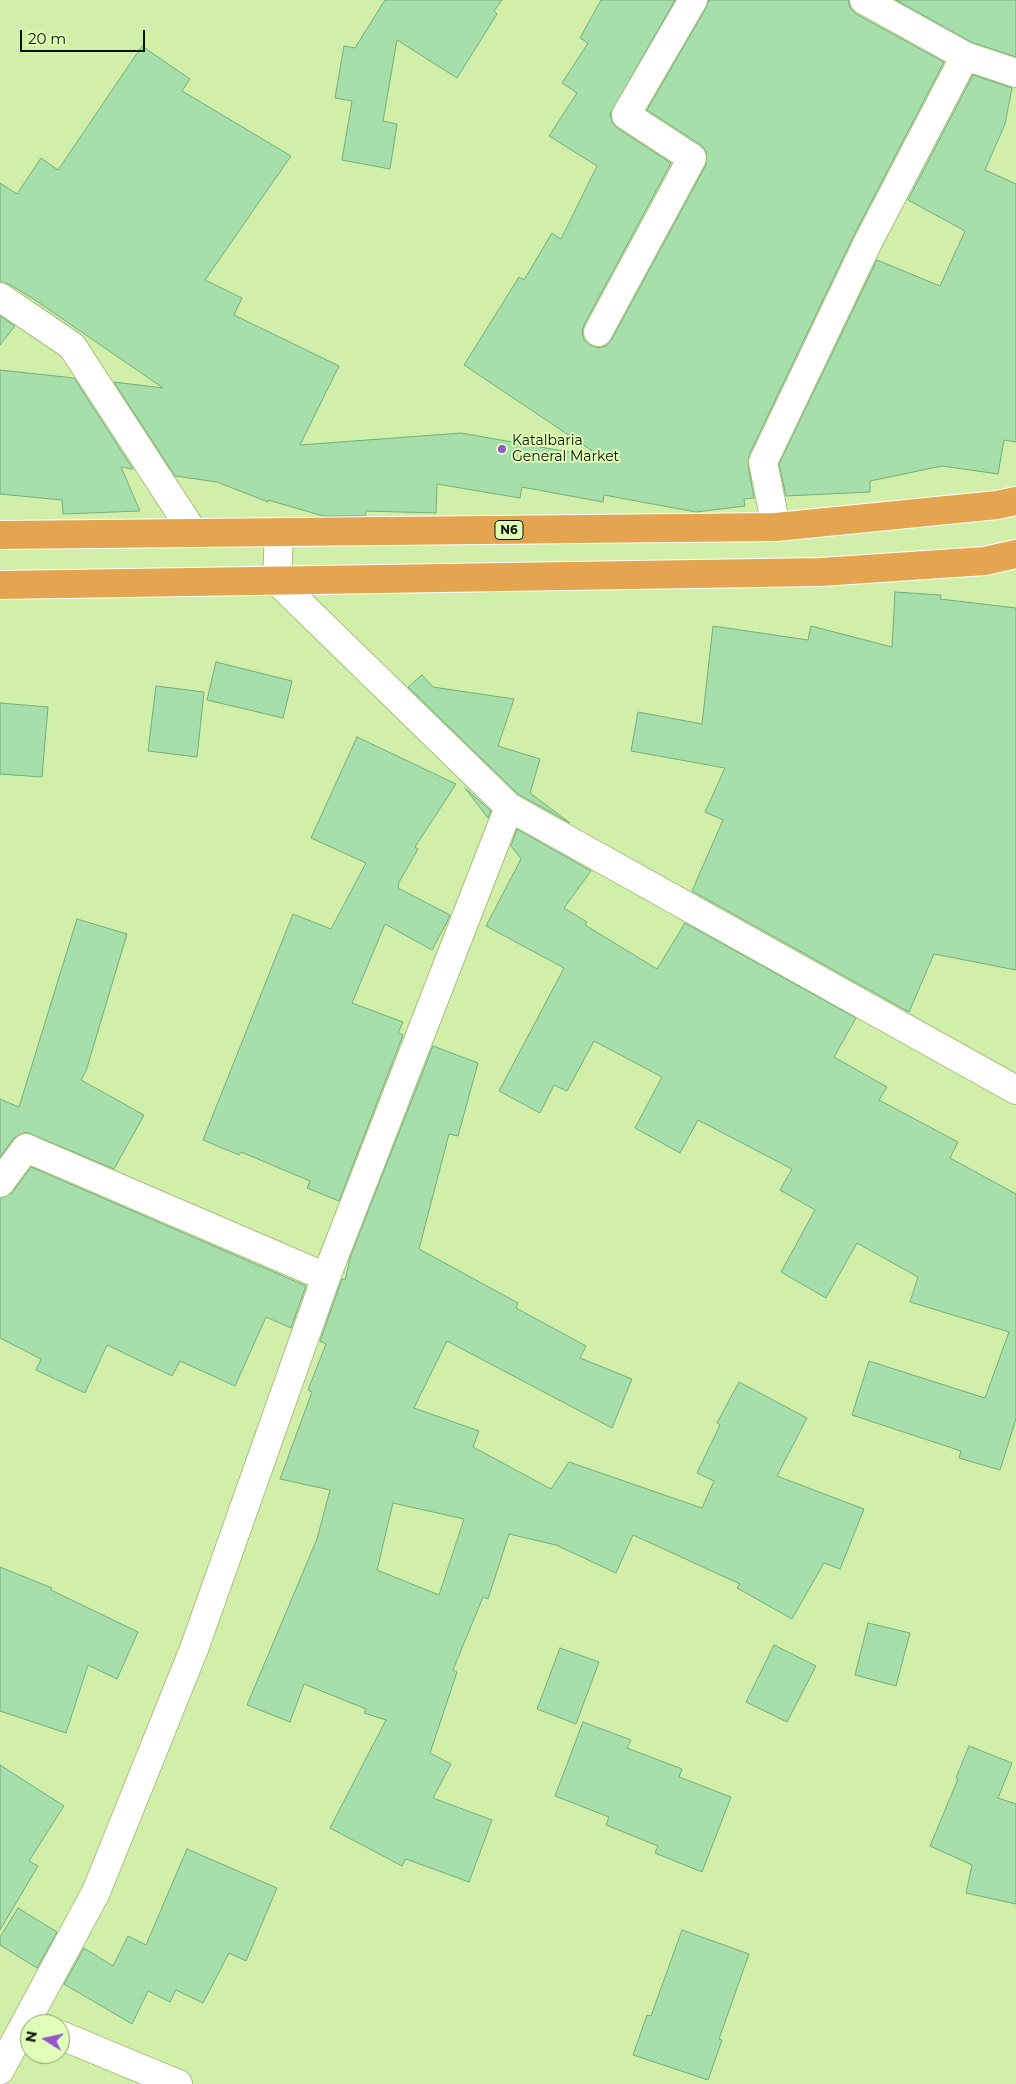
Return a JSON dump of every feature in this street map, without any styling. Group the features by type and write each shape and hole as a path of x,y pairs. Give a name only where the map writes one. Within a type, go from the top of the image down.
{"highway":[{"name":"N6","path":"0,534 279,533 776,527 997,505 1016,501"},
{"path":"0,585 821,572 984,560 1016,554"}],"street":[{"path":"598,332 692,158 626,115 693,0"},
{"path":"864,0 965,56 1016,73"},
{"path":"776,527 763,462 868,242 965,56"},
{"path":"0,297 72,346 193,532"},
{"path":"279,533 278,581 509,807 1016,1090"},
{"path":"34,2014 96,1892 194,1649 326,1277 509,807"},
{"path":"0,1183 26,1148 326,1277"},
{"path":"0,2070 20,2038"},
{"path":"70,2039 178,2084"}],"building":[{"path":"385,0 502,0 494,11 497,14 457,78 397,40 383,121 397,124 390,169 342,160 352,101 335,98 344,46 355,48"},
{"path":"601,0 675,0 610,114 612,122 617,128 671,163 584,325 582,332 584,340 598,348 606,346 612,339 706,165 706,151 701,145 647,110 709,0 848,0 850,8 856,14 944,62 854,235 749,455 748,465 754,498 744,499 745,506 696,512 604,495 603,502 522,487 520,498 437,484 436,513 366,511 365,516 323,516 268,500 268,502 217,482 175,476 114,382 163,388 35,300 9,284 0,282 0,183 17,194 41,158 58,170 142,46 190,79 182,91 291,156 205,280 242,298 234,315 339,366 300,445 461,433 603,458 464,365 519,277 524,280 552,233 561,239 597,166 549,136 577,93 562,83 588,43 580,38"},
{"path":"896,0 1016,0 1016,57 971,42"},
{"path":"973,75 1012,88 1005,124 985,170 1016,184 1016,442 1004,440 998,474 942,466 870,481 870,492 786,496 779,464 877,260 940,286 965,231 908,200"},
{"path":"0,316 15,326 0,345"},
{"path":"0,370 74,378 133,469 121,467 140,511 63,514 62,500 0,494"},
{"path":"895,592 941,595 940,599 1016,608 1016,970 934,954 909,1012 692,891 723,820 705,812 725,768 631,751 638,712 702,724 713,626 808,640 811,626 892,647"},
{"path":"216,662 292,681 283,718 207,700"},
{"path":"422,675 433,687 514,699 498,746 540,759 530,793 570,823 518,794 408,687"},
{"path":"156,686 204,692 197,757 148,751"},
{"path":"0,703 48,707 42,777 0,774"},
{"path":"357,737 456,784 415,847 418,849 398,884 398,888 450,915 447,922 432,950 385,924 352,1003 403,1022 398,1033 403,1035 339,1201 307,1188 310,1181 241,1152 239,1155 203,1140 293,914 331,929 366,863 311,838"},
{"path":"465,788 491,811 488,818"},
{"path":"517,829 591,871 564,908 587,922 585,925 657,969 685,923 856,1018 834,1057 887,1087 879,1100 958,1142 950,1158 1016,1194 1016,1419 1000,1470 959,1458 961,1451 852,1415 869,1361 985,1398 1009,1332 910,1302 918,1277 857,1243 826,1298 781,1272 815,1210 780,1190 792,1169 698,1120 680,1153 635,1128 662,1077 594,1041 567,1091 554,1085 540,1113 499,1091 564,968 486,926 521,859 511,846"},
{"path":"77,919 127,934 86,1071 81,1080 144,1115 114,1169 26,1132 14,1138 0,1157 0,1099 19,1107"},
{"path":"433,1046 478,1063 458,1136 449,1134 419,1249 518,1303 516,1308 586,1346 580,1358 632,1379 612,1428 447,1341 414,1408 479,1431 473,1447 551,1489 569,1462 702,1508 714,1481 697,1473 720,1425 717,1423 739,1382 807,1418 777,1476 864,1509 840,1569 824,1563 792,1619 737,1588 740,1584 633,1535 616,1573 556,1545 509,1534 488,1599 483,1597 453,1670 457,1672 430,1753 451,1764 433,1798 492,1820 469,1882 406,1859 402,1866 330,1828 386,1720 364,1713 366,1709 304,1684 290,1722 247,1705 317,1539 330,1490 280,1479 312,1392 308,1390 326,1344 320,1341 342,1279 345,1280 351,1255","holes":["393,1503 464,1519 439,1595 377,1570"]},
{"path":"31,1167 306,1286 291,1328 266,1317 235,1386 180,1361 172,1376 107,1345 85,1393 36,1370 41,1359 0,1338 0,1198 12,1193"},
{"path":"0,1567 52,1588 51,1590 138,1632 117,1679 88,1665 66,1733 0,1711"},
{"path":"868,1623 910,1633 896,1686 855,1675"},
{"path":"774,1645 816,1666 787,1722 746,1702"},
{"path":"560,1648 599,1662 576,1724 537,1709"},
{"path":"583,1722 631,1740 627,1748 682,1769 679,1777 731,1797 702,1872 655,1853 658,1846 606,1825 609,1817 555,1796"},
{"path":"969,1746 1012,1763 998,1798 1016,1804 1016,1904 966,1893 972,1865 930,1846 958,1779 956,1778"},
{"path":"0,1765 64,1806 29,1861 38,1866 0,1930"},
{"path":"187,1849 277,1888 246,1961 229,1953 203,2003 176,1990 170,2002 148,1991 132,2024 64,1984 84,1948 113,1966 128,1936 146,1945"},
{"path":"18,1908 57,1932 37,1968 0,1945 0,1937"},
{"path":"682,1930 749,1954 719,2039 722,2040 708,2080 633,2055 647,2015 651,2016"}],"place":[{"name":"Katalbaria General Market","path":"502,449"}]}
